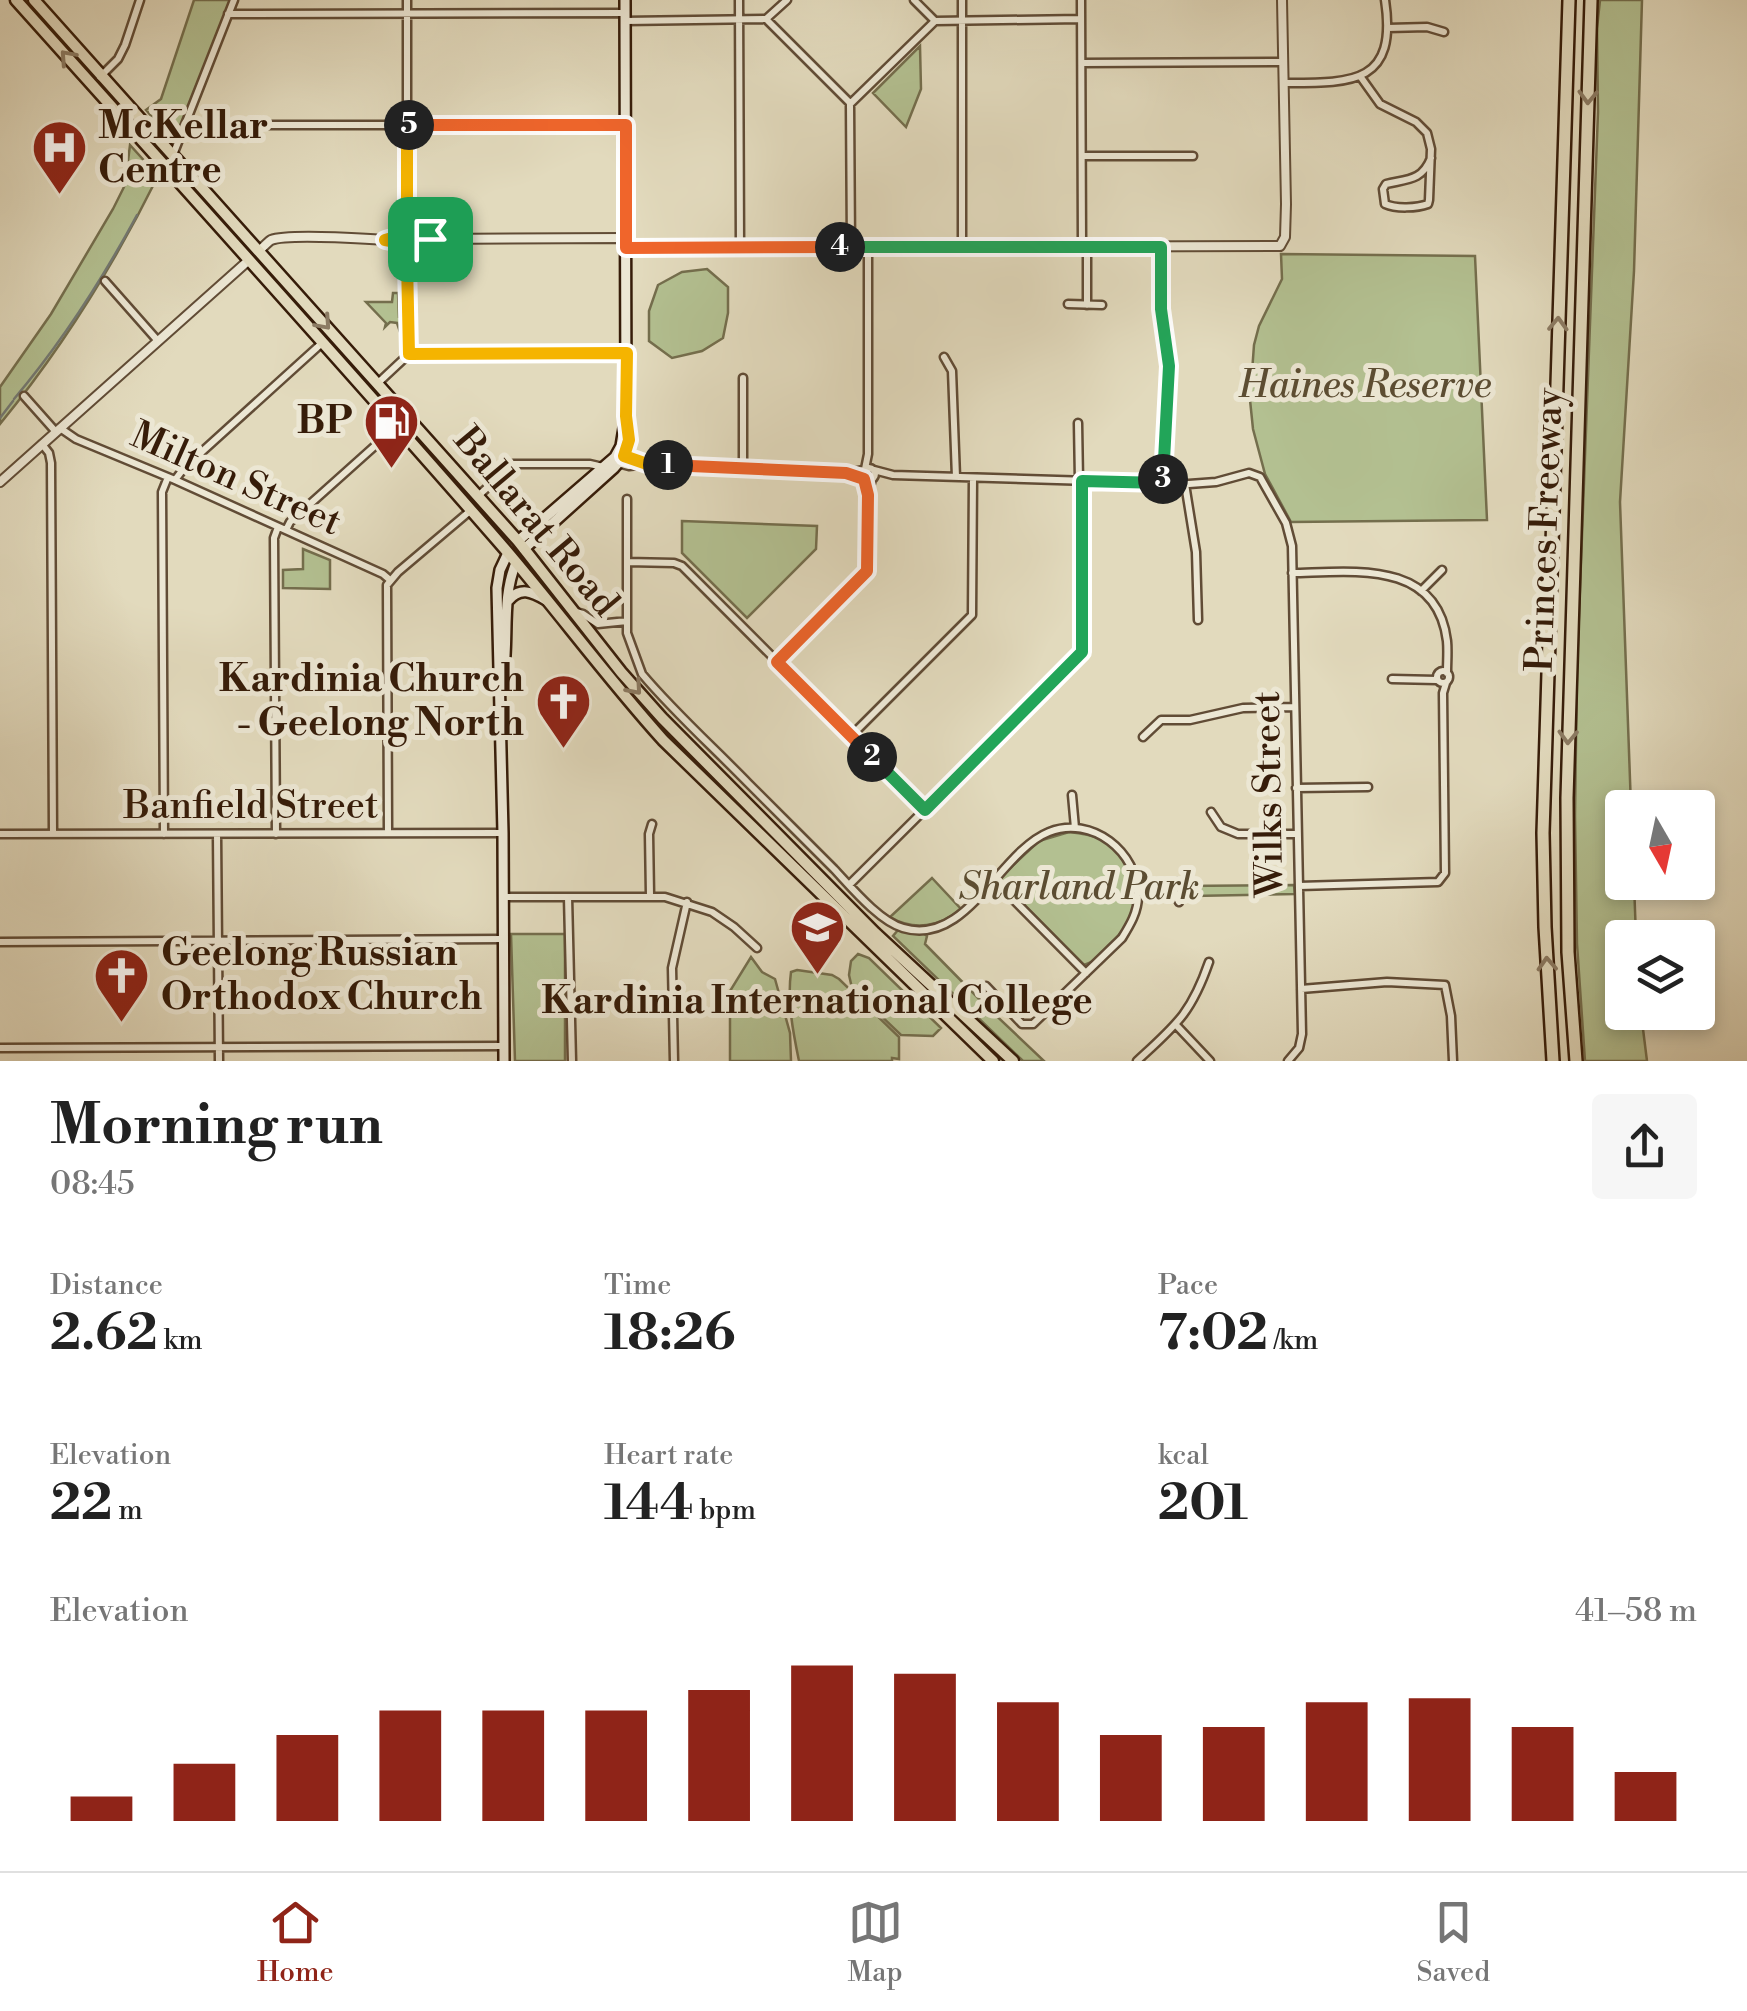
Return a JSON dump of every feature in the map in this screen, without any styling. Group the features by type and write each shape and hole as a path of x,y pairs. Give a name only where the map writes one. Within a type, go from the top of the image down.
{"highway":[{"name":"Ballarat Road","path":"16,0 508,553 663,740 993,1061"},
{"name":"Ballarat Road","path":"34,0 521,545 621,672 689,746 876,933 1012,1061"},
{"name":"Princes Freeway","path":"1554,1061 1543,833 1568,0"},
{"name":"Princes Freeway","path":"1576,1061 1567,914 1567,798 1591,0"},
{"path":"249,260 259,251"},
{"path":"508,553 521,545"},
{"path":"516,564 521,545"}],"main road":[{"path":"521,545 618,458 629,440 625,0"},
{"path":"521,545 618,458"},
{"path":"504,1061 497,582 508,553"},
{"path":"500,694 508,587 516,564"},
{"path":"507,604 512,596 524,591 548,602"}],"street":[{"path":"92,85 118,60 140,0"},
{"path":"172,156 234,0"},
{"path":"406,0 409,354"},
{"path":"739,0 740,248"},
{"path":"228,14 407,13 739,20 766,19 787,0"},
{"path":"914,0 935,21"},
{"path":"962,0 962,246"},
{"path":"1081,0 1088,305"},
{"path":"259,251 272,240 292,238 740,248 1282,245 1286,204 1282,0"},
{"path":"1284,82 1340,82 1360,76 1374,65 1386,45 1385,0"},
{"path":"766,19 850,104 851,247"},
{"path":"850,104 935,21 1081,20"},
{"path":"1388,28 1427,27 1444,32"},
{"path":"1082,63 1283,62"},
{"path":"1360,76 1380,104 1423,128 1430,141 1431,158 1429,200 1426,205 1386,205 1385,185 1418,176 1431,158"},
{"path":"185,125 626,125"},
{"path":"1082,156 1192,156"},
{"path":"777,662 867,571 868,247"},
{"path":"1161,247 1161,309 1169,366 1163,483"},
{"path":"0,482 249,260"},
{"path":"105,281 158,340"},
{"path":"1068,304 1102,305"},
{"path":"164,834 162,492 171,478 323,342"},
{"path":"378,383 409,354 627,353"},
{"path":"944,358 952,371 956,477"},
{"path":"743,378 744,468"},
{"name":"Milton Street","path":"24,396 58,430 390,580"},
{"path":"849,885 1082,652 1078,423"},
{"path":"276,834 274,538 396,427"},
{"path":"1067,439 1078,438"},
{"path":"42,444 51,463 53,834"},
{"path":"618,458 647,464 1185,484 1196,552 1198,620"},
{"path":"478,497 514,464 590,464 604,468"},
{"name":"Wilks Street","path":"1185,484 1216,482 1249,473 1260,476 1286,523 1292,546 1301,1043 1288,1061"},
{"path":"851,736 972,615 973,478"},
{"path":"574,612 598,624 627,621 627,499"},
{"path":"388,832 386,590 390,580 470,510"},
{"path":"627,562 680,565 925,810"},
{"path":"1421,592 1442,570"},
{"path":"1292,574 1379,572 1413,584 1440,616 1447,655 1441,677 1444,873 1438,882 1299,886"},
{"name":"Ballarat Road","path":"627,621 629,642 644,678 886,920 899,927 922,930 942,925 958,917 994,881"},
{"path":"1392,679 1441,677"},
{"path":"1142,737 1162,720 1190,720 1243,708 1295,707"},
{"path":"1296,788 1368,787"},
{"path":"1072,795 1076,828"},
{"path":"1211,812 1221,827 1238,834 1297,834"},
{"path":"650,895 652,824"},
{"path":"986,986 1022,1024 1034,1024 1122,938 1132,922 1138,893 1128,859 1116,845 1100,834 1076,828 1050,831 1034,840 994,881 1086,973"},
{"name":"Banfield Street","path":"0,834 503,833"},
{"path":"217,834 219,1061"},
{"path":"1178,882 1174,892 1179,902"},
{"path":"1138,893 1174,892"},
{"path":"502,897 650,895 687,902 729,923 757,948"},
{"path":"568,897 572,1061"},
{"path":"674,1061 672,968 687,902"},
{"path":"0,942 502,939"},
{"path":"1137,1061 1191,1007 1210,962"},
{"path":"1300,989 1387,982 1445,984 1453,1061"},
{"path":"1176,1025 1210,1061"},
{"path":"0,1048 504,1046"}],"green space":[{"path":"194,0 230,0 176,144 146,110 161,99"},
{"path":"1600,0 1642,0 1634,271 1620,502 1630,790 1605,790 1605,900 1635,900 1635,920 1605,920 1605,1030 1643,1030 1647,1061 1585,1061 1577,944 1577,668 1598,112"},
{"path":"920,46 921,89 906,127 873,93"},
{"path":"130,145 158,176 86,304 0,424 0,387 51,314 113,209 125,185"},
{"name":"Haines Reserve","path":"1281,254 1475,256 1487,520 1291,522 1265,474 1250,400 1254,345 1282,279"},
{"path":"707,269 728,287 723,338 702,351 672,358 649,341 649,311 658,285 682,272"},
{"path":"393,293 398,293 399,318 403,301 400,332 397,323 390,322 385,327 386,323 366,302 392,302"},
{"path":"682,521 817,526 816,549 747,618 682,553"},
{"path":"303,549 330,560 330,589 283,588 283,570 303,569"},
{"name":"Sharland Park","path":"1069,832 1092,836 1110,846 1125,864 1134,886 1133,910 1127,925 1084,965 1002,883 1001,877 1039,841"},
{"path":"932,878 961,909 927,925 908,924 890,917"},
{"path":"1294,885 1295,894 1192,896 1181,900 1180,886"},
{"path":"898,930 927,936 925,944 1044,1061 1023,1061 893,936"},
{"path":"511,934 565,934 565,1061 515,1061"},
{"path":"858,954 869,958 941,1028 933,1036 901,1035 852,988 851,961"},
{"path":"751,957 762,972 775,979 790,1033 791,1061 730,1061 730,991"},
{"path":"791,972 839,979 899,1037 899,1059 799,1061 790,994"}],"waterway":[{"path":"14,399 80,310 137,215"},
{"path":"0,418 13,401"}],"place":[{"name":"McKellar Centre","path":"59,197"},
{"name":"BP","path":"391,470"},
{"name":"Kardinia Church - Geelong North","path":"563,750"},
{"name":"Kardinia International College","path":"817,977"},
{"name":"Geelong Russian Orthodox Church","path":"122,1024"}],"route":[{"path":"430,239 410,234 407,125 626,125 626,248 1161,247 1161,309 1169,366 1163,483 1082,481 1082,652 925,810 777,662 867,571 868,495 863,477 647,464 624,456 629,440 627,353 409,354 407,262 403,244 402,242 400,238 402,235 385,240 402,242 405,244 410,244 430,239"}]}
